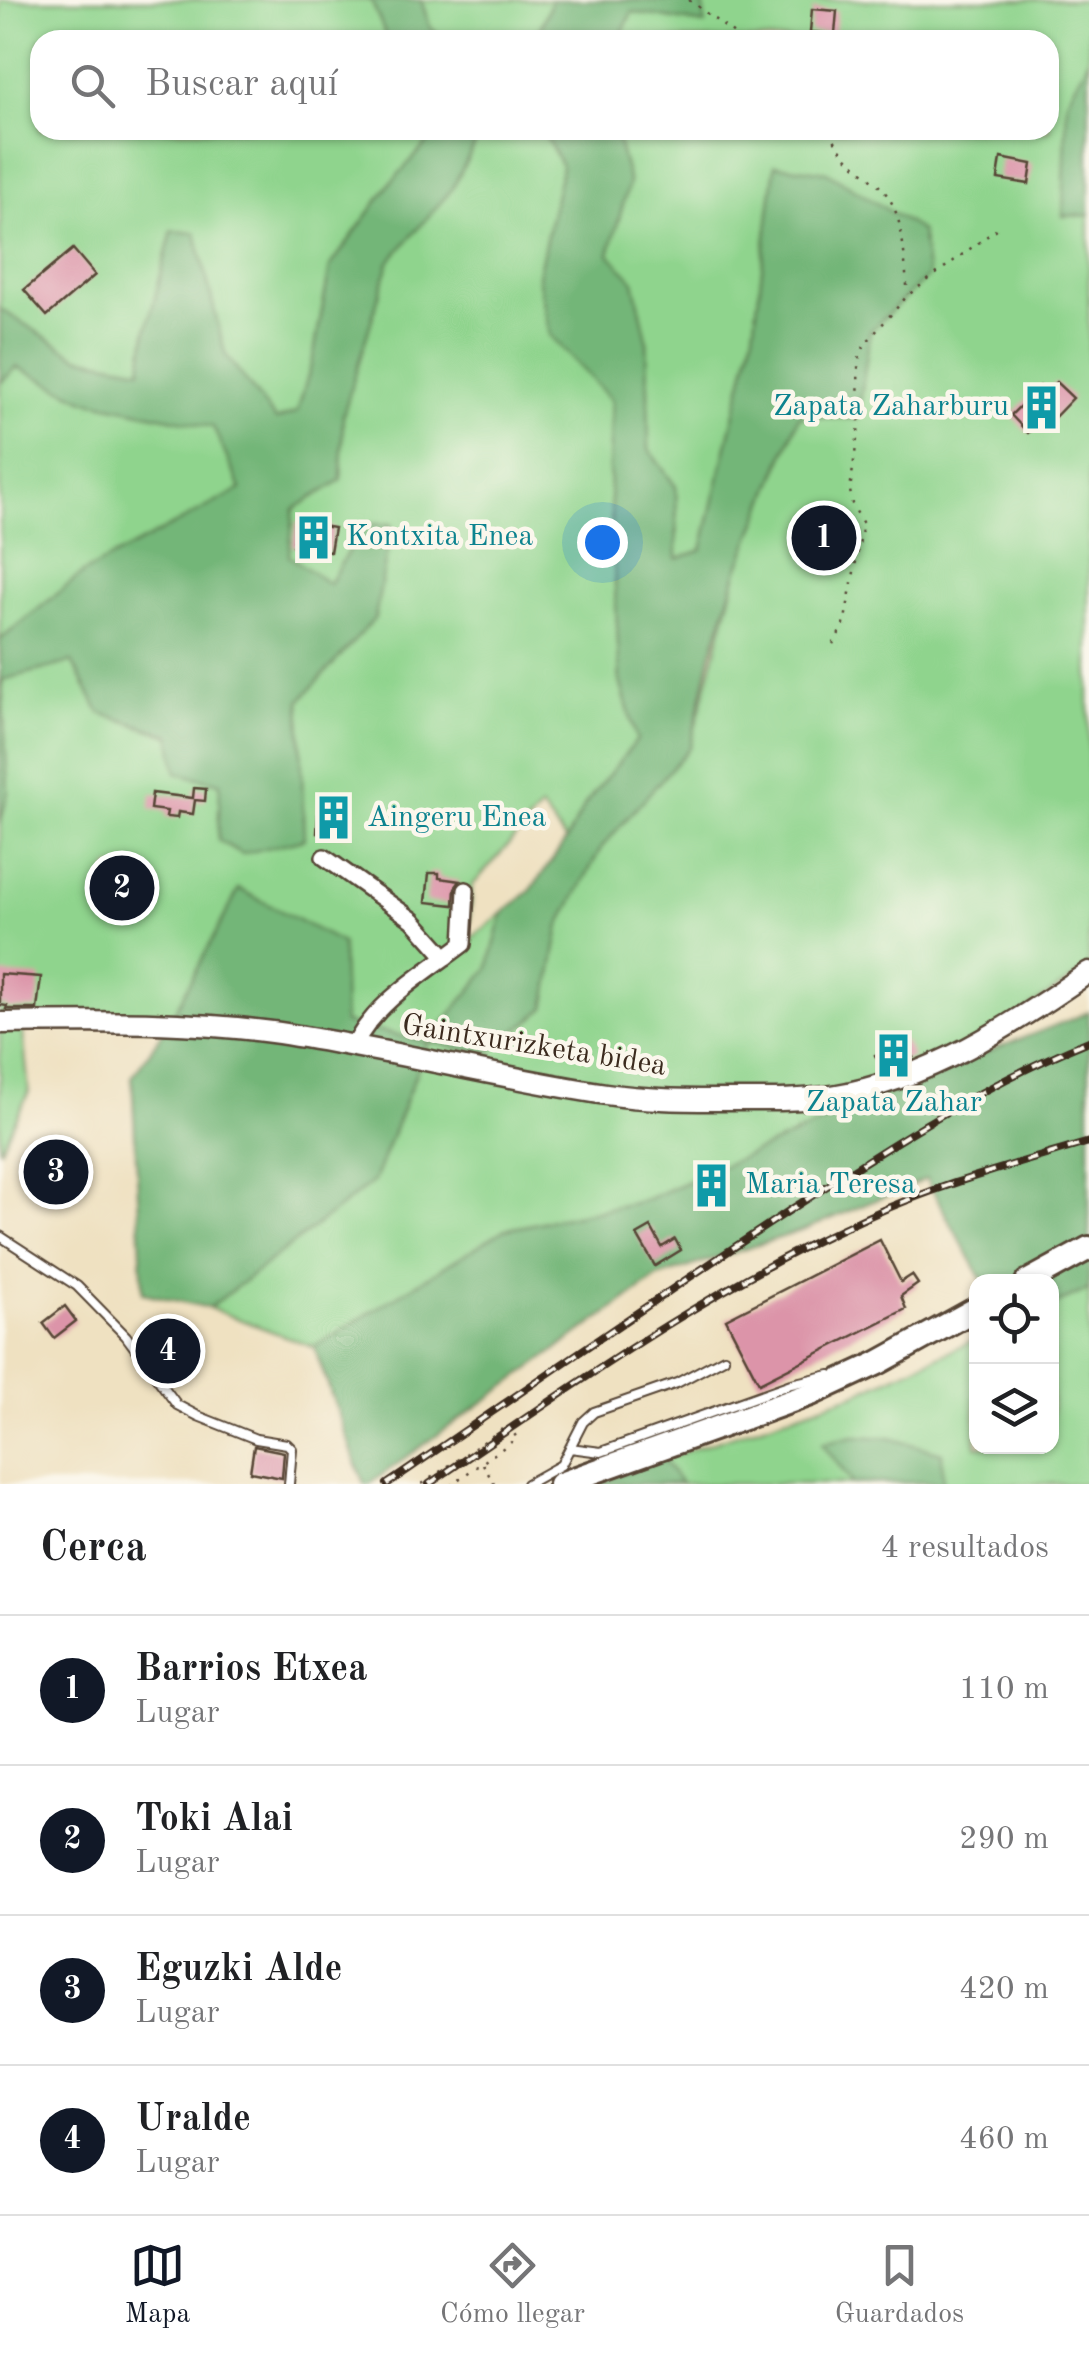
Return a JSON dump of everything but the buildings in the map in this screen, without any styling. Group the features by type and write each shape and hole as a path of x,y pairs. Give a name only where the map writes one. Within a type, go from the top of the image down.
{"main road":[{"name":"Gaintxurizketa bidea","path":"0,1023 220,1026 354,1046 609,1095 778,1100 833,1096 904,1076 984,1041 1089,972"},
{"path":"1042,1274 1089,1248"},
{"path":"560,1484 776,1408 878,1363 969,1313"}],"street":[{"path":"324,856 413,920 446,957"},
{"path":"354,1046 381,1008 463,944 466,890"}],"lane":[{"path":"0,1236 77,1286 126,1336 176,1404 256,1439 287,1444 292,1449 289,1484"},
{"path":"527,1484 561,1465 583,1422 594,1412 676,1383 724,1358"},
{"path":"570,1448 601,1452 791,1384 878,1363"}],"path":[{"path":"689,0 729,30"},
{"path":"837,140 846,155 889,197 902,245 908,295"},
{"path":"833,644 844,624 863,524 852,504 850,490 860,425 858,361 865,344 908,295 1002,225"},
{"path":"422,1484 508,1425 517,1438 452,1484"},
{"path":"482,1463 494,1484"}],"green space":[{"path":"0,0 371,0 384,30 30,30 30,140 429,140 389,185 330,267 313,359 298,412 276,420 225,354 195,233 172,231 146,333 141,369 78,357 0,309"},
{"path":"371,0 421,0 434,30 384,30"},
{"path":"421,0 552,0 539,30 430,27"},
{"path":"552,0 703,0 705,24 632,12 624,30 540,30"},
{"path":"703,0 1089,0 1089,59 1067,101 1064,216 1089,215 1089,968 968,1048 971,1058 643,1201 504,1230 314,1347 209,1308 374,1181 428,1043 344,1023 167,1026 21,1013 29,1092 0,1150 0,825 8,791 2,679 72,662 100,713 170,736 220,783 303,838 300,700 375,618 364,524 329,584 288,556 294,509 341,480 343,415 389,262 452,189 477,140 548,140 562,166 538,276 550,335 612,400 609,468 620,681 637,740 586,803 566,841 541,808 472,886 469,940 503,913 488,969 429,1042 487,1054 545,1008 560,925 601,848 690,747 738,569 800,415 775,165 754,333 702,550 677,559 676,487 649,450 647,339 609,254 629,183 618,140 1059,140 1059,30 624,30 632,12 704,24"},
{"path":"1089,59 1089,215 1063,216 1067,101"},
{"path":"477,140 452,189 389,262 343,415 341,480 294,509 289,556 329,584 364,524 392,524 375,618 300,701 304,839 242,854 218,840 220,783 177,773 170,735 100,713 72,662 2,680 8,792 0,825 0,640 83,573 241,489 213,427 85,400 17,367 0,383 0,309 78,357 141,369 146,333 172,231 196,233 225,354 276,420 297,412 313,359 330,267 389,185 428,142"},
{"path":"548,140 618,140 629,183 609,254 634,281 647,339 649,449 676,487 677,559 702,550 754,333 775,165 827,172 921,231 928,276 870,331 858,419 799,416 738,569 711,655 690,747 601,848 560,925 545,1008 487,1054 428,1042 488,969 503,913 531,890 566,841 586,803 637,740 620,681 609,468 612,401 550,335 538,276 562,166"},
{"path":"17,367 85,400 214,427 241,489 83,573 0,640 0,383"},
{"path":"239,889 342,943 344,1023 428,1042 374,1181 209,1308 143,1293 132,1077 167,1026"},
{"path":"1089,1012 1089,1289 1059,1303 1059,1274 979,1274 926,1179 804,1230 658,1277 364,1484 314,1347 504,1230 643,1201 932,1074"},
{"path":"1089,1289 1089,1484 942,1484 941,1453 869,1438 823,1443 850,1484 681,1484 663,1459 855,1394 969,1342 969,1454 1059,1454 1059,1303"},
{"path":"854,1436 890,1438 942,1453 943,1482 850,1484 822,1443"},
{"path":"662,1459 681,1484 594,1484"}],"railway":[{"path":"387,1484 891,1145 1008,1078 1089,1041"},
{"path":"429,1484 641,1341 807,1246 920,1195 1089,1142"}],"place":[{"name":"Zapata Zaharburu","path":"1042,407"},
{"name":"Kontxita Enea","path":"313,537"},
{"name":"Barrios Etxea","path":"824,538"},
{"name":"Aingeru Enea","path":"334,818"},
{"name":"Toki Alai","path":"122,888"},
{"name":"Zapata Zahar","path":"894,1056"},
{"name":"Eguzki Alde","path":"56,1172"},
{"name":"Maria Teresa","path":"712,1185"},
{"name":"Uralde","path":"168,1351"}]}
